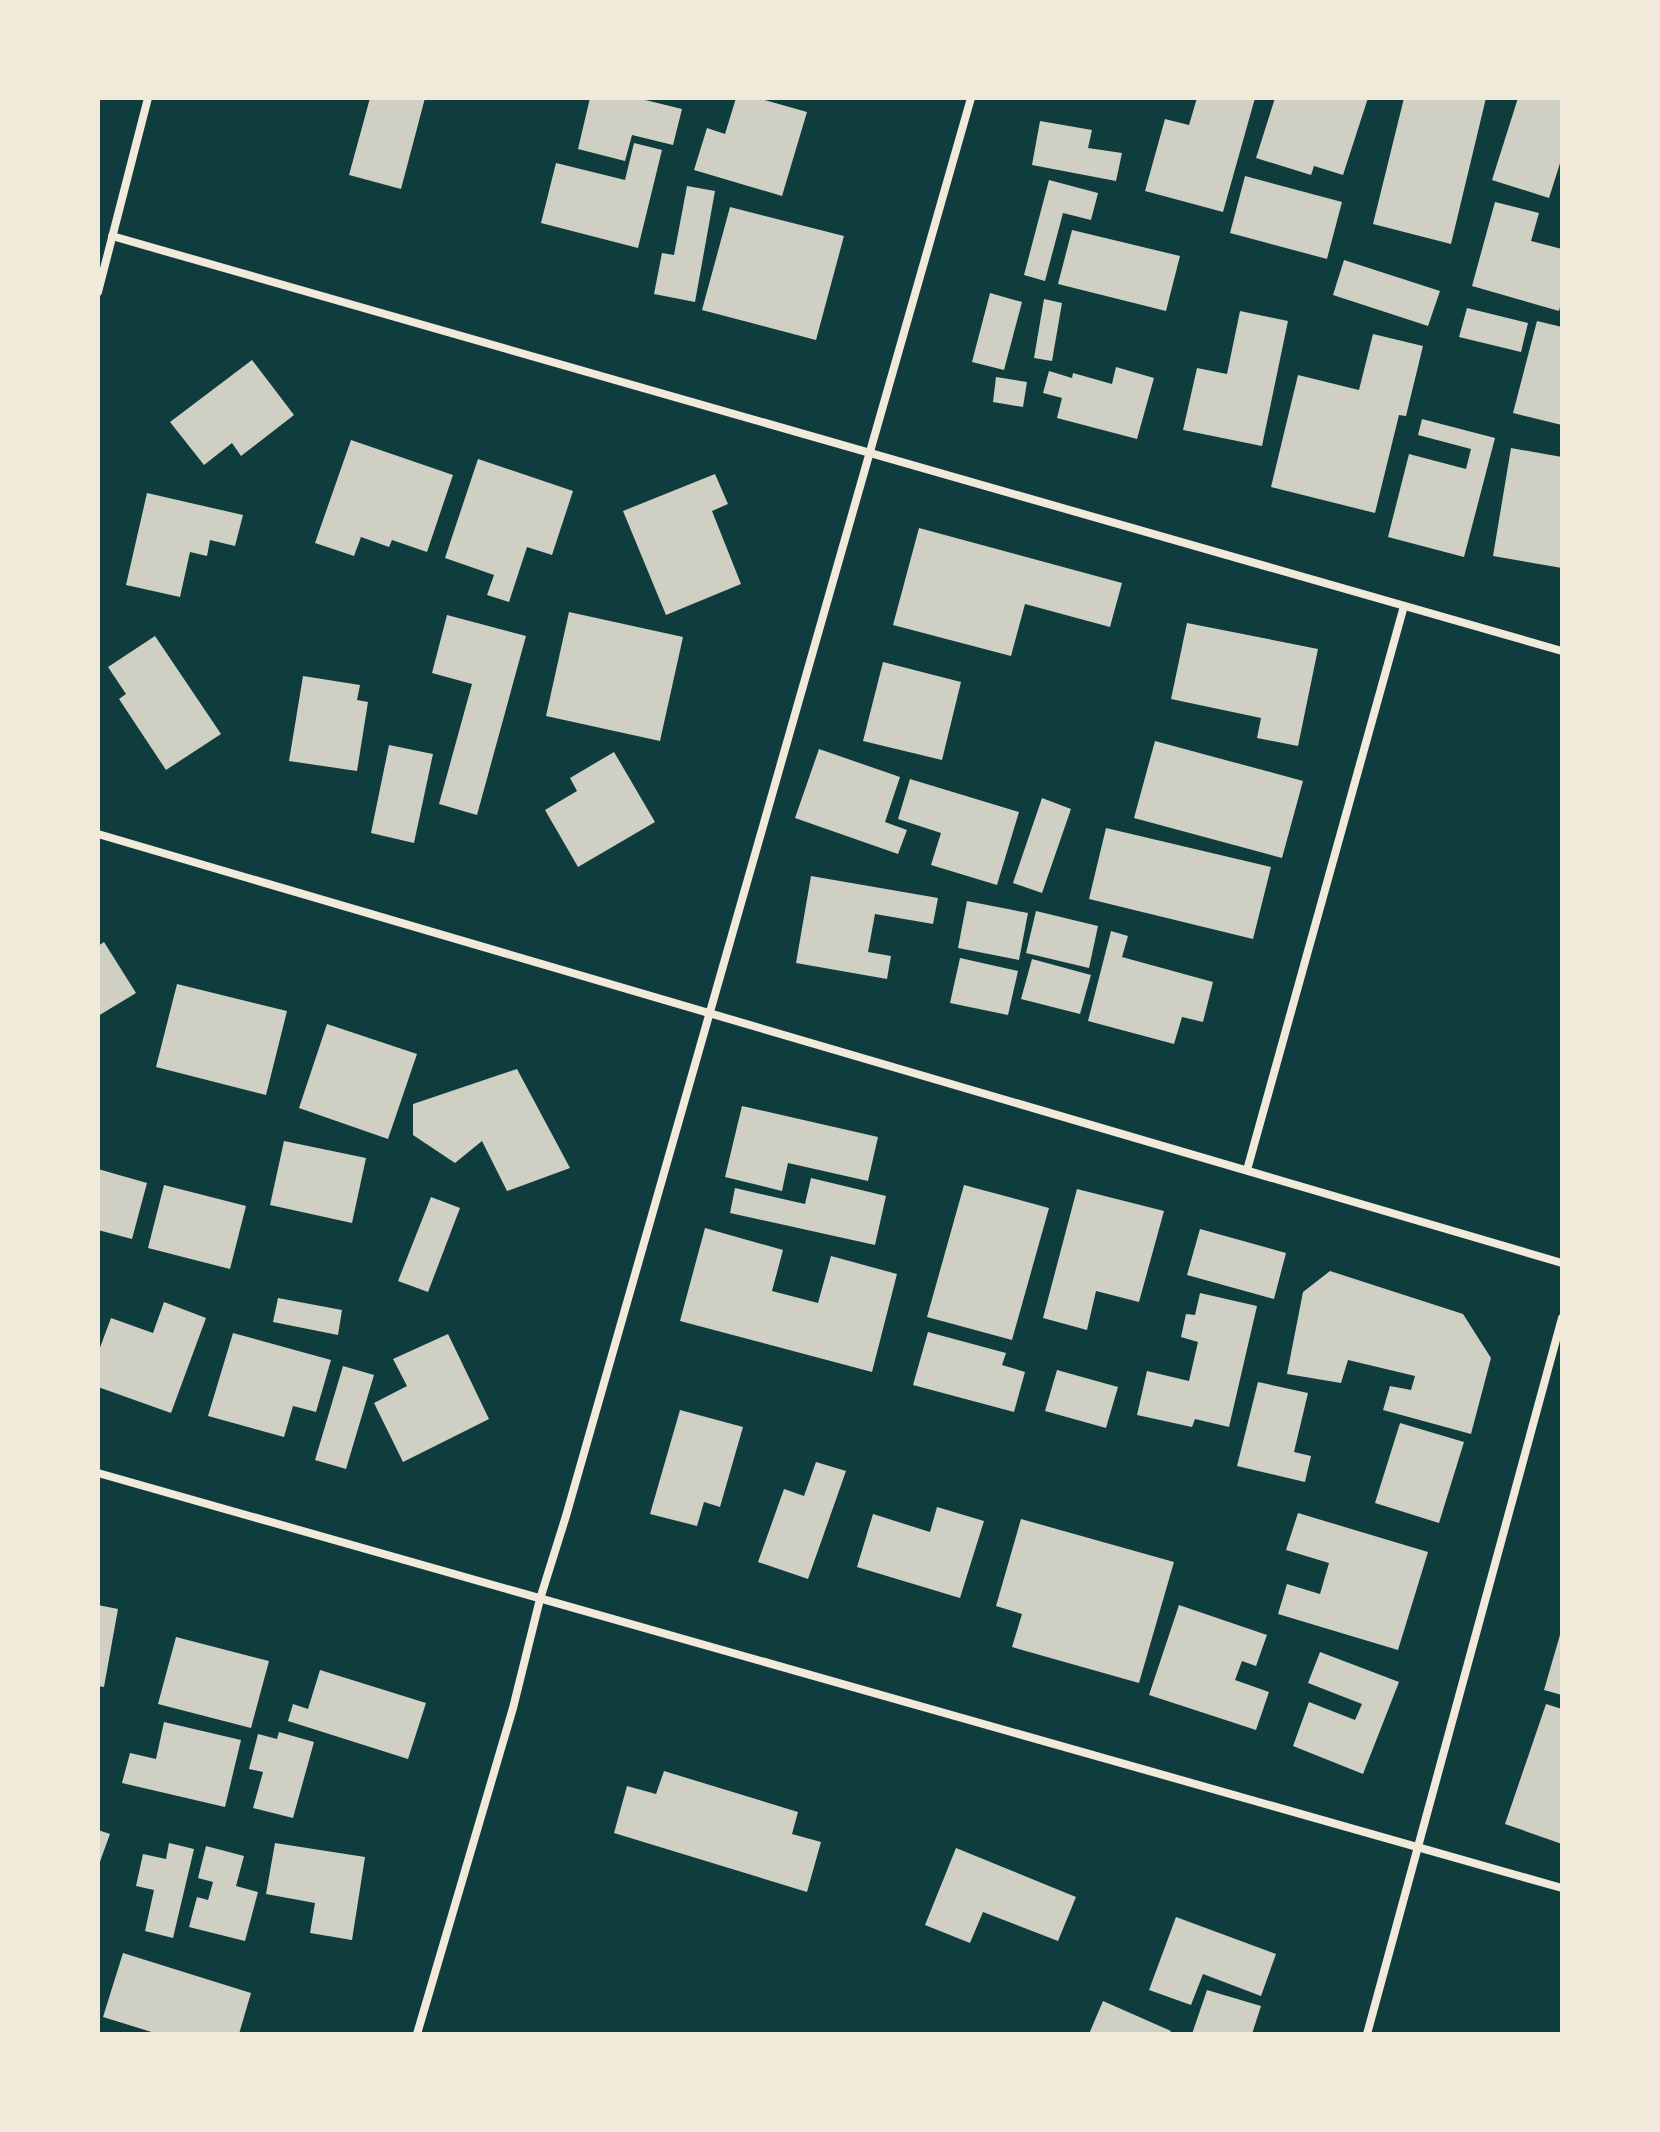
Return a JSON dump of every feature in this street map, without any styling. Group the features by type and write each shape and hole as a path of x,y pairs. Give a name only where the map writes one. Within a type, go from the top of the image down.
{"street":[{"path":"98,292 148,98"},
{"path":"417,2034 513,1708 540,1599 971,98"},
{"path":"112,236 1562,651"},
{"path":"1247,1170 1404,606"},
{"path":"98,834 1562,1263"},
{"path":"1367,2034 1562,1318"},
{"path":"98,1473 1562,1888"}],"building":[{"path":"370,98 425,98 401,189 349,175"},
{"path":"590,98 637,98 682,109 673,145 632,135 625,161 578,149"},
{"path":"736,98 758,98 807,112 782,196 694,170 707,128 725,134"},
{"path":"1197,98 1255,98 1223,212 1145,191 1165,119 1189,125"},
{"path":"1275,98 1368,98 1343,175 1314,166 1311,175 1256,158"},
{"path":"1404,98 1486,98 1451,244 1373,224"},
{"path":"1518,98 1562,98 1562,157 1549,198 1492,180"},
{"path":"1040,121 1092,130 1088,148 1122,153 1116,181 1032,165"},
{"path":"634,143 662,150 638,248 541,223 556,163 625,180"},
{"path":"1245,176 1342,202 1327,259 1230,233"},
{"path":"1049,180 1098,193 1091,220 1063,213 1045,281 1024,275"},
{"path":"687,186 715,191 695,302 654,294 662,253 674,255"},
{"path":"1495,202 1539,213 1531,241 1562,249 1562,299 1559,311 1472,286"},
{"path":"730,207 844,236 816,340 702,310"},
{"path":"1072,230 1180,256 1166,311 1058,284"},
{"path":"1344,260 1440,291 1428,326 1333,295"},
{"path":"990,293 1022,302 1004,370 972,362"},
{"path":"1044,299 1062,303 1052,361 1034,358"},
{"path":"1467,308 1528,323 1521,352 1459,337"},
{"path":"1240,311 1288,321 1262,446 1183,430 1197,368 1227,374"},
{"path":"1537,321 1562,327 1562,425 1513,413"},
{"path":"1373,334 1423,346 1406,416 1399,415 1375,513 1271,487 1298,375 1359,390"},
{"path":"252,360 294,415 241,456 232,443 204,465 170,422"},
{"path":"1116,367 1154,378 1137,439 1057,418 1062,398 1043,393 1049,371 1072,378 1073,373 1112,384"},
{"path":"996,377 1027,382 1023,407 993,402"},
{"path":"1422,419 1495,438 1464,557 1388,537 1409,454 1466,469 1471,449 1418,435"},
{"path":"351,440 453,475 427,552 392,540 389,547 361,537 354,556 315,543"},
{"path":"1511,448 1562,457 1562,568 1493,556"},
{"path":"478,459 573,491 552,555 527,547 509,602 487,595 494,575 445,558"},
{"path":"715,474 728,504 712,511 741,584 666,615 623,511"},
{"path":"147,493 243,515 235,546 210,540 207,556 190,552 180,597 126,585"},
{"path":"919,528 1122,583 1110,627 1025,604 1011,656 893,625"},
{"path":"569,612 683,637 660,741 546,716"},
{"path":"447,615 526,636 477,815 439,804 472,684 432,673"},
{"path":"1187,623 1318,649 1298,746 1257,738 1261,718 1171,699"},
{"path":"155,636 221,734 166,770 119,699 126,694 108,667"},
{"path":"883,662 961,682 942,760 863,741"},
{"path":"303,676 360,685 357,700 368,702 357,771 289,761"},
{"path":"1155,741 1303,781 1282,858 1134,818"},
{"path":"389,745 433,754 414,843 371,833"},
{"path":"819,749 900,777 885,822 907,830 898,854 795,818"},
{"path":"614,752 655,822 578,867 545,810 577,791 570,778"},
{"path":"910,779 1019,812 997,885 931,865 941,833 898,819"},
{"path":"1042,798 1071,809 1042,893 1013,883"},
{"path":"1106,828 1271,867 1253,939 1089,899"},
{"path":"811,876 938,898 933,924 875,914 868,952 891,956 887,979 796,963"},
{"path":"967,901 1028,913 1019,960 958,948"},
{"path":"1036,911 1098,926 1089,968 1026,953"},
{"path":"1111,931 1128,936 1122,957 1213,982 1203,1022 1182,1017 1174,1044 1088,1021"},
{"path":"104,942 136,993 98,1016 98,946"},
{"path":"960,958 1018,971 1008,1015 950,1003"},
{"path":"1032,959 1091,975 1080,1014 1021,999"},
{"path":"177,984 287,1011 266,1095 156,1067"},
{"path":"327,1024 417,1054 388,1139 299,1108"},
{"path":"517,1069 570,1168 507,1191 482,1141 455,1163 413,1135 413,1104"},
{"path":"742,1106 878,1137 868,1181 788,1163 782,1191 725,1177"},
{"path":"284,1141 366,1158 352,1223 270,1205"},
{"path":"98,1169 147,1183 132,1239 98,1230"},
{"path":"811,1178 886,1196 875,1245 730,1213 735,1188 805,1204"},
{"path":"164,1185 246,1206 230,1269 148,1248"},
{"path":"964,1185 1049,1208 1012,1340 927,1317"},
{"path":"1077,1189 1164,1211 1139,1302 1096,1291 1087,1330 1043,1318"},
{"path":"431,1197 460,1208 428,1292 398,1281"},
{"path":"705,1228 783,1250 772,1291 818,1303 831,1256 897,1274 872,1372 680,1321"},
{"path":"1200,1229 1286,1253 1274,1299 1187,1275"},
{"path":"1330,1271 1463,1314 1491,1358 1471,1434 1383,1410 1390,1386 1411,1390 1415,1376 1348,1360 1341,1383 1287,1374 1303,1292"},
{"path":"1200,1293 1257,1306 1229,1427 1195,1419 1192,1427 1137,1415 1147,1371 1189,1381 1198,1342 1181,1337 1186,1314 1195,1315"},
{"path":"278,1298 342,1310 338,1335 273,1322"},
{"path":"164,1302 206,1318 171,1413 98,1387 98,1353 111,1318 153,1333"},
{"path":"928,1332 1006,1353 1002,1365 1025,1372 1014,1412 913,1385"},
{"path":"233,1333 331,1360 316,1412 293,1406 284,1437 208,1416"},
{"path":"448,1334 489,1419 403,1462 374,1403 407,1386 393,1359"},
{"path":"343,1366 374,1375 346,1469 315,1460"},
{"path":"1057,1370 1118,1387 1106,1428 1045,1411"},
{"path":"1258,1382 1308,1393 1294,1452 1311,1456 1305,1482 1237,1466"},
{"path":"680,1410 743,1427 720,1507 704,1502 697,1526 650,1514"},
{"path":"1400,1423 1464,1442 1439,1523 1375,1503"},
{"path":"816,1462 846,1471 808,1579 758,1562 784,1489 804,1496"},
{"path":"937,1507 984,1521 960,1598 857,1567 873,1514 930,1532"},
{"path":"1298,1513 1428,1552 1398,1650 1278,1614 1287,1584 1320,1594 1329,1563 1286,1550"},
{"path":"1021,1519 1174,1562 1139,1683 1012,1647 1022,1614 996,1606"},
{"path":"98,1605 118,1609 104,1687 98,1686"},
{"path":"1179,1605 1267,1635 1256,1666 1242,1661 1235,1680 1269,1692 1256,1730 1149,1695"},
{"path":"1562,1628 1562,1695 1544,1690"},
{"path":"176,1637 269,1661 251,1728 158,1704"},
{"path":"1320,1652 1399,1682 1363,1774 1293,1746 1309,1702 1355,1720 1362,1704 1308,1683"},
{"path":"320,1670 426,1703 408,1759 288,1721 293,1704 308,1709"},
{"path":"1546,1704 1562,1709 1562,1844 1505,1824"},
{"path":"164,1722 241,1740 225,1807 122,1783 130,1753 156,1759"},
{"path":"279,1732 314,1742 293,1818 253,1808 263,1772 249,1769 258,1734 277,1739"},
{"path":"664,1771 798,1812 792,1834 821,1842 807,1892 614,1833 627,1786 656,1794"},
{"path":"98,1830 110,1834 98,1867"},
{"path":"169,1843 194,1849 173,1938 145,1931 154,1890 136,1886 143,1854 166,1859"},
{"path":"275,1843 365,1857 352,1940 310,1933 315,1903 266,1894"},
{"path":"206,1846 244,1856 236,1886 258,1892 245,1941 189,1927 197,1897 208,1900 213,1882 198,1878"},
{"path":"956,1848 1076,1897 1058,1941 983,1912 970,1943 925,1925"},
{"path":"1176,1917 1276,1954 1261,1996 1203,1974 1191,2005 1149,1990"},
{"path":"123,1953 251,1993 239,2034 158,2034 103,2017"},
{"path":"1207,1990 1261,2006 1252,2034 1192,2034"},
{"path":"1103,2001 1171,2031 1169,2034 1089,2034"}]}
